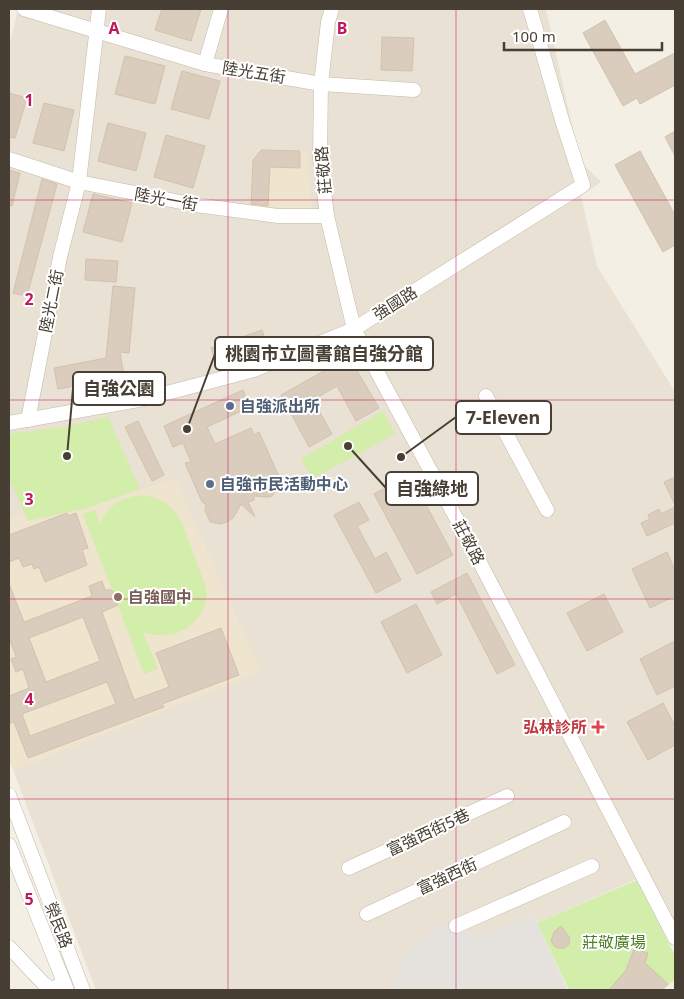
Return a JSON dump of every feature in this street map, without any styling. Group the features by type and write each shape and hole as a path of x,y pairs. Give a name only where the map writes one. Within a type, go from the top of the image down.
{"street":[{"name":"陸光五街","path":"24,9 205,64 321,84 414,90"},
{"name":"陸光二街","path":"28,420 60,257 78,182 98,31 99,9"},
{"path":"205,64 221,9"},
{"name":"莊敬路","path":"332,9 328,22 321,84 320,158 327,216 354,329 470,545 675,938"},
{"name":"強國路","path":"9,423 144,399 245,372 354,329 583,185 530,9"},
{"name":"陸光一街","path":"9,159 78,182 196,204 278,216 327,216"},
{"path":"486,396 547,510"},
{"name":"榮民路","path":"9,795 14,822 83,990"},
{"name":"富強西街5巷","path":"349,868 507,796"},
{"name":"富強西街","path":"367,914 564,822"},
{"name":"榮民路","path":"9,845 66,986"},
{"path":"456,926 592,866"},
{"path":"9,948 19,960 51,989 66,986"}],"shaded area":[{"path":"18,9 546,9 580,161 601,182 581,196 597,266 675,392 675,923 648,874 537,923 533,914 478,939 452,924 404,955 395,986 390,990 96,990 9,759 9,47"},
{"path":"260,149 308,151 309,189 313,208 250,208 251,159"},
{"name":"自強國中","path":"175,478 261,672 14,770 9,758 9,518 25,514 28,521 87,508"},
{"path":"533,914 568,990 390,990 395,986 404,955 443,924 452,924 478,939"}],"green space":[{"path":"383,411 395,434 312,479 301,459"},
{"path":"108,417 140,489 87,508 28,521 9,478 9,434 64,427"},
{"path":"142,495 156,498 166,503 175,512 182,523 206,588 206,600 202,611 188,627 166,635 143,632 158,669 144,674 83,514 95,510 100,524 108,511 116,503"},
{"name":"莊敬廣場","path":"637,880 675,956 675,979 663,990 569,990 537,923"}],"building":[{"path":"162,9 201,9 191,41 155,30"},
{"path":"605,20 635,74 675,53 675,85 640,104 637,98 623,106 583,33"},
{"path":"382,37 414,38 412,71 381,70"},
{"path":"125,56 165,66 155,104 115,94"},
{"path":"182,71 220,81 209,119 171,109"},
{"path":"9,93 27,98 15,138 9,137"},
{"path":"44,103 74,110 64,151 33,143"},
{"path":"108,123 146,133 136,171 98,161"},
{"path":"675,131 675,156 665,137"},
{"path":"166,135 205,146 193,188 154,177"},
{"path":"261,150 300,151 300,168 270,167 268,206 251,204 253,160"},
{"path":"640,151 675,215 675,245 663,252 615,165"},
{"path":"9,170 20,173 12,206 9,205"},
{"path":"42,179 57,184 27,296 13,293"},
{"path":"93,194 132,203 122,242 83,232"},
{"path":"86,259 118,261 116,282 85,280"},
{"path":"113,286 135,288 129,353 120,352 124,377 58,389 54,368 106,358"},
{"path":"262,330 268,348 217,366 211,348"},
{"path":"349,357 379,408 356,421 337,386 313,400 332,434 309,447 281,395"},
{"path":"243,390 250,407 207,427 215,444 251,428 254,435 259,432 281,481 280,486 272,496 254,496 254,500 248,502 255,517 241,504 233,518 227,522 220,524 210,522 205,510 206,504 202,502 185,463 191,462 183,443 173,447 164,426"},
{"path":"138,421 164,475 152,481 125,427"},
{"path":"410,475 453,555 417,574 374,494"},
{"path":"675,477 675,505 664,482"},
{"path":"359,502 369,520 357,526 375,559 386,552 401,580 376,593 334,515"},
{"path":"675,507 675,523 647,536 641,523 650,519 648,515 659,509 661,514"},
{"path":"67,513 68,516 76,513 88,548 82,550 87,565 45,582 39,567 34,569 32,564 23,567 19,558 9,562 9,535"},
{"path":"667,552 675,570 675,596 650,608 632,569"},
{"path":"467,573 515,665 497,674 456,594 437,604 431,592"},
{"path":"102,581 105,590 112,590 118,605 102,612 134,700 169,687 156,653 221,628 239,675 162,704 164,707 28,758 14,722 9,724 9,696 29,688 23,669 16,672 11,659 16,657 9,637 9,584 24,622 92,596 89,586","holes":["83,617 100,661 46,682 29,638","107,682 116,704 30,736 22,714"]},
{"path":"604,594 623,632 587,651 567,613"},
{"path":"416,604 442,655 407,673 381,622"},
{"path":"675,641 675,686 657,695 640,659"},
{"path":"663,703 675,726 675,745 648,760 627,722"},
{"path":"561,926 570,938 569,944 565,948 554,946 551,941 554,932"},
{"path":"634,949 648,953 645,963 668,984 661,990 609,990 626,970"}],"place":[{"name":"自強派出所","path":"230,406"},
{"name":"桃園市立圖書館自強分館","path":"187,429"},
{"name":"自強綠地","path":"348,446"},
{"name":"自強公園","path":"67,456"},
{"name":"7-Eleven","path":"401,457"},
{"name":"自強市民活動中心","path":"210,484"},
{"name":"自強國中","path":"118,597"},
{"name":"弘林診所","path":"598,727"}]}
